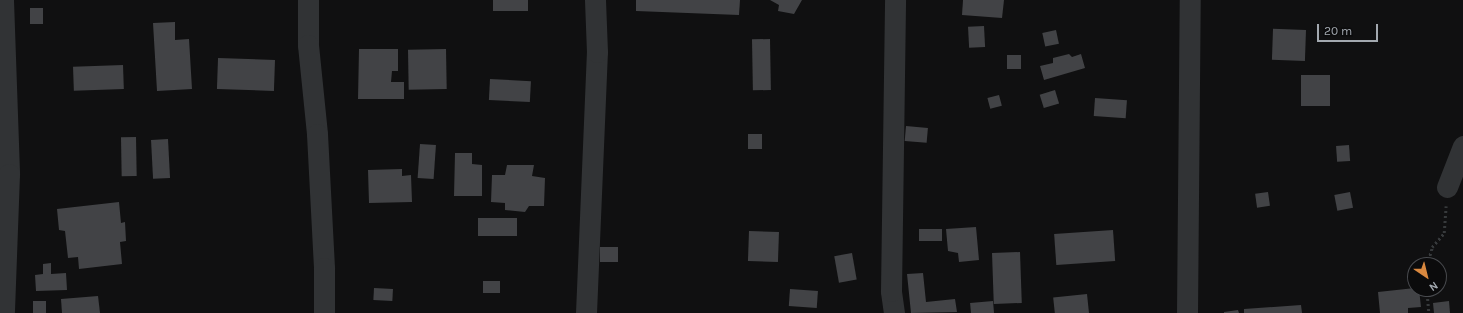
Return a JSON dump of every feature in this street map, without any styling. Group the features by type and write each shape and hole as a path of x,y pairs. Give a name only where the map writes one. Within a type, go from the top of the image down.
{"street":[{"path":"3,0 3,105 9,174 4,313"},
{"path":"308,0 308,45 317,134 324,268 324,313"},
{"path":"586,313 597,52 595,0"},
{"path":"894,313 891,291 895,0"},
{"path":"1187,313 1190,0"},
{"path":"1447,188 1463,146"}],"path":[{"path":"1429,257 1432,247 1444,233 1447,188"},
{"path":"1428,297 1429,313"}],"building":[{"path":"493,0 528,0 528,11 493,11"},
{"path":"636,0 740,0 739,15 636,11"},
{"path":"770,0 802,0 794,14 778,11 779,5"},
{"path":"963,0 1004,0 1002,18 962,15"},
{"path":"30,8 43,8 43,24 30,24"},
{"path":"175,22 175,40 189,39 192,89 157,91 153,23"},
{"path":"984,26 985,47 969,48 968,27"},
{"path":"1273,29 1306,30 1305,61 1272,60"},
{"path":"1056,30 1059,44 1045,47 1042,33"},
{"path":"752,39 770,39 771,90 753,90"},
{"path":"359,49 398,49 398,71 392,71 391,82 404,82 404,99 358,99"},
{"path":"446,49 447,89 409,90 408,50"},
{"path":"1069,54 1072,57 1081,54 1085,68 1044,80 1040,66 1053,63 1053,58"},
{"path":"1007,55 1021,55 1021,69 1007,69"},
{"path":"218,58 275,60 274,91 217,89"},
{"path":"123,65 124,89 74,91 73,67"},
{"path":"1301,75 1330,75 1330,106 1301,106"},
{"path":"490,79 531,81 530,102 489,100"},
{"path":"1055,90 1059,103 1044,108 1040,95"},
{"path":"999,95 1002,106 990,109 987,98"},
{"path":"1095,98 1127,100 1126,118 1094,116"},
{"path":"906,126 928,128 927,143 905,141"},
{"path":"748,134 762,134 762,149 748,149"},
{"path":"121,137 136,137 137,176 122,176"},
{"path":"168,139 170,178 153,179 151,140"},
{"path":"420,144 436,145 434,179 418,178"},
{"path":"1349,145 1350,161 1337,162 1336,146"},
{"path":"455,153 472,153 472,164 482,165 482,196 454,196"},
{"path":"507,165 534,165 532,176 545,178 544,206 529,206 525,212 505,210 505,203 491,202 492,175 505,175"},
{"path":"402,169 402,176 411,175 412,202 369,203 368,170"},
{"path":"1268,192 1270,206 1257,208 1255,194"},
{"path":"1350,192 1353,208 1337,211 1334,195"},
{"path":"119,202 121,223 125,222 126,241 120,242 122,264 79,269 78,257 68,258 65,231 59,230 57,209"},
{"path":"478,218 517,218 517,236 478,236"},
{"path":"976,227 979,260 959,262 958,253 948,251 946,229"},
{"path":"919,229 942,229 942,241 919,241"},
{"path":"1113,230 1115,261 1056,265 1054,234"},
{"path":"749,231 779,232 778,262 748,261"},
{"path":"600,247 618,247 618,262 600,262"},
{"path":"1020,252 1022,303 994,304 992,253"},
{"path":"852,253 857,280 839,283 834,256"},
{"path":"51,263 51,274 66,273 67,290 36,291 35,275 43,274 43,264"},
{"path":"923,273 926,302 955,299 957,312 911,313 907,274"},
{"path":"483,281 500,281 500,293 483,293"},
{"path":"374,288 393,289 392,301 373,300"},
{"path":"790,289 818,291 817,308 789,306"},
{"path":"1407,289 1407,297 1420,297 1421,307 1408,308 1408,313 1380,313 1378,292"},
{"path":"1087,294 1089,313 1055,313 1053,298"},
{"path":"98,296 100,313 62,313 61,299"},
{"path":"33,301 46,301 46,313 33,313"},
{"path":"993,301 994,313 971,313 970,303"},
{"path":"1449,301 1450,313 1434,313 1433,303"},
{"path":"1301,305 1302,313 1244,313 1244,309"},
{"path":"1238,310 1239,313 1224,313 1224,312"}]}
